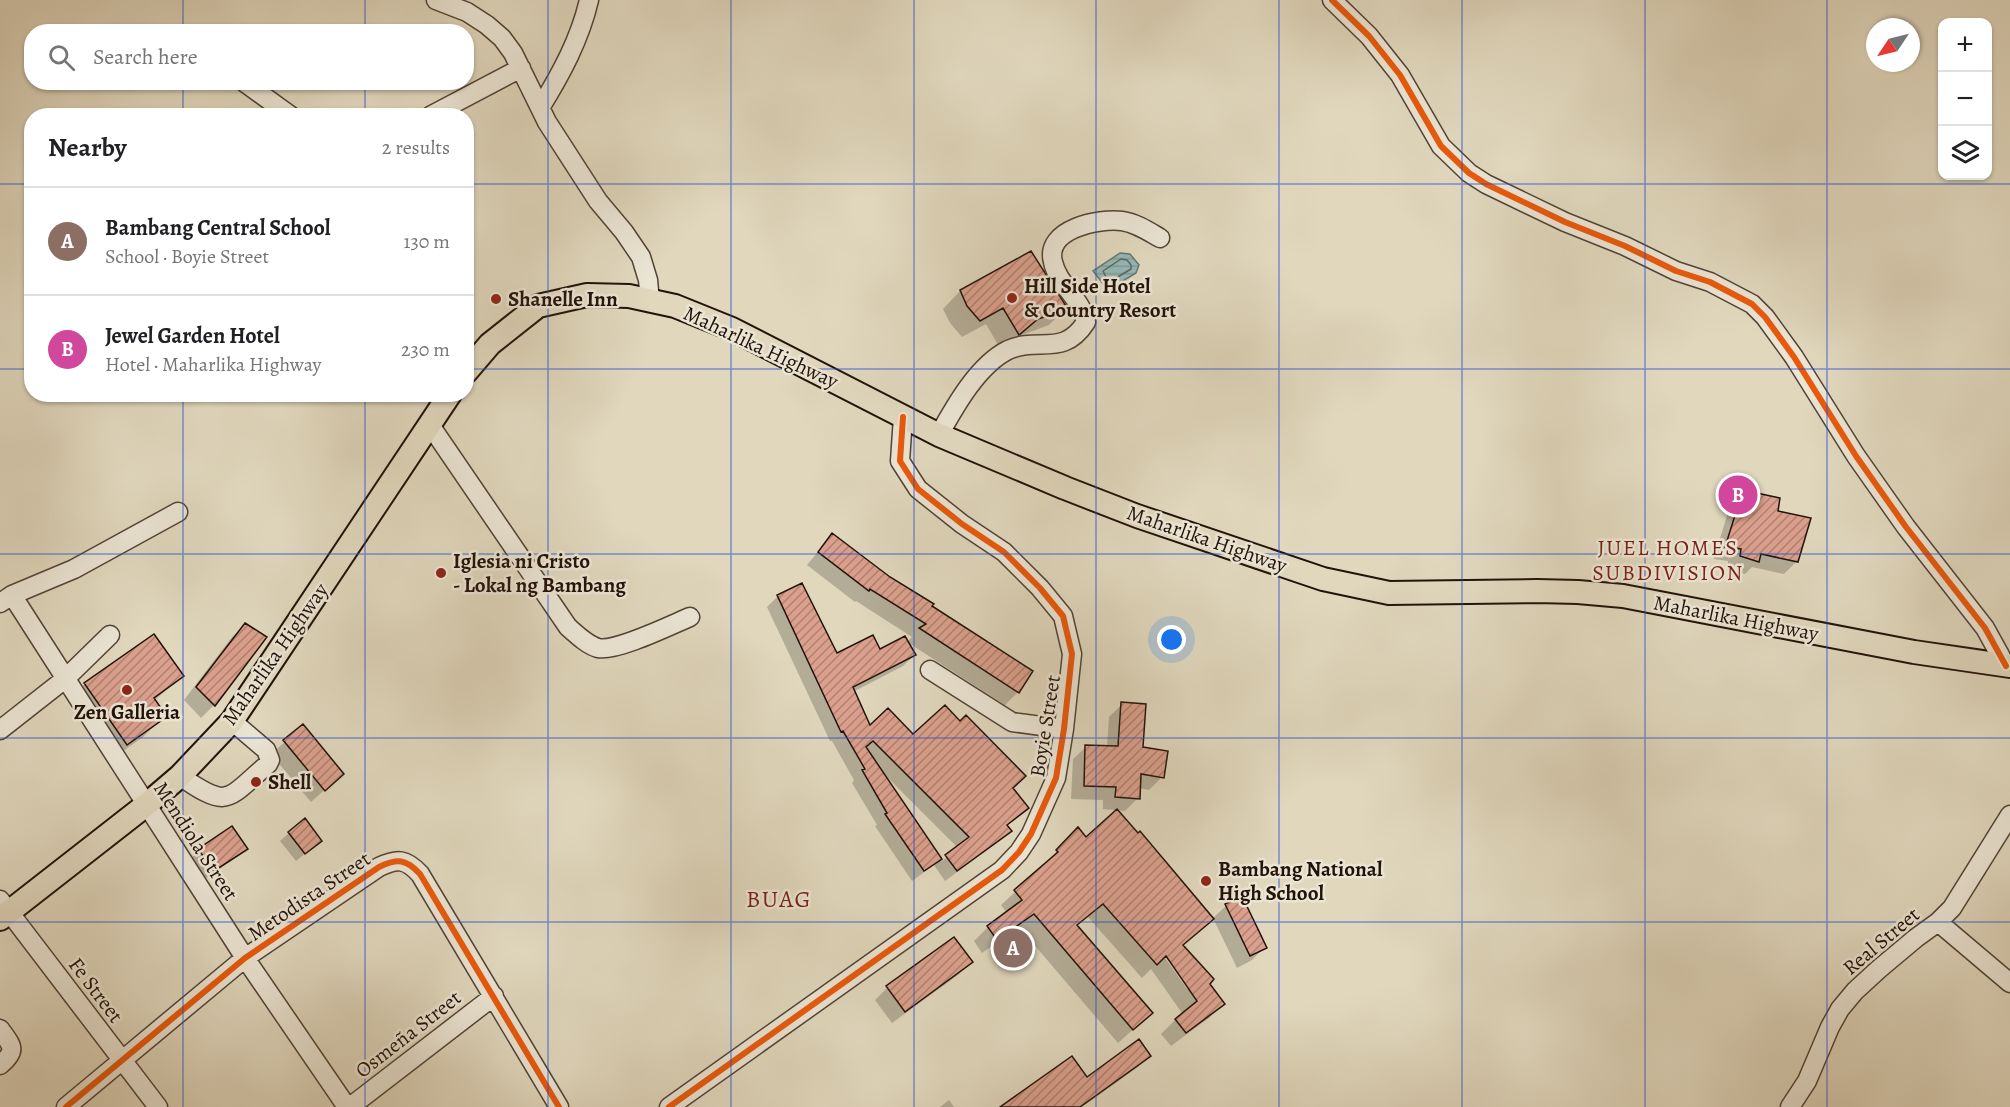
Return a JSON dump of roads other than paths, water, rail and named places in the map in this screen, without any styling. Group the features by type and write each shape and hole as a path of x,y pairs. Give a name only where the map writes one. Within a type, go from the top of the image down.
{"main road":[{"name":"Maharlika Highway","path":"474,363 490,344 538,306 586,295 629,296 675,306 732,328 939,435 1137,516 1323,579 1389,593 1538,591 1623,596 1914,652 2008,666"},
{"name":"Maharlika Highway","path":"3,910 146,805 180,776 232,721 445,402"}],"street":[{"path":"436,0 467,12 487,26 508,46 540,108 598,201 624,232 640,257 648,280 650,301"},
{"path":"540,108 560,76 573,49 590,0"},
{"path":"1332,0 1375,44 1400,75 1431,132 1441,146 1468,173 1566,222 1625,246 1676,271 1718,286 1752,304 1765,317 1794,357 1862,464 1906,527 1985,628 2008,666"},
{"path":"445,108 520,68"},
{"path":"255,90 280,108"},
{"path":"939,435 953,409 979,375 1007,351 1036,344 1058,344 1071,338 1081,330 1086,322 1084,312 1060,278 1053,263 1051,252 1059,238 1086,224 1104,221 1123,221 1143,228 1160,238"},
{"name":"Boyie Street","path":"669,1107 1002,870 1019,852 1056,778 1072,654 1063,616 1040,588 1004,552 962,524 918,489 900,461 903,417"},
{"path":"430,425 568,627 583,640 599,648 617,646 690,617"},
{"path":"6,599 84,564 178,512"},
{"name":"Mendiola Street","path":"6,599 65,679 245,958 349,1107"},
{"path":"0,730 65,679 110,635"},
{"path":"930,670 1012,722 1064,729"},
{"path":"180,776 205,793 222,798 231,795 268,764 270,760 266,750 232,721"},
{"name":"Real Street","path":"1790,1107 1807,1081 1840,1009 1855,991 1879,969 1952,908 2010,815"},
{"name":"Metodista Street","path":"66,1107 245,958 379,867 389,862 404,861 411,864 420,874 559,1107"},
{"name":"Fe Street","path":"3,910 158,1107"},
{"path":"1938,922 2010,983"},
{"name":"Osmeña Street","path":"349,1107 494,996"},
{"path":"0,1029 12,1049 8,1059 0,1065"}],"water":[{"path":"1120,253 1130,254 1139,265 1136,273 1108,290 1093,271"}],"place":[{"name":"Hill Side Hotel & Country Resort","path":"1012,298"},
{"name":"Shanelle Inn","path":"496,299"},
{"name":"Jewel Garden Hotel","path":"1738,495"},
{"name":"Iglesia ni Cristo - Lokal ng Bambang","path":"441,573"},
{"name":"Zen Galleria","path":"127,690"},
{"name":"Shell","path":"256,782"},
{"name":"Bambang National High School","path":"1206,881"},
{"name":"Bambang Central School","path":"1013,948"}],"district":[{"name":"JUEL HOMES SUBDIVISION","path":"1668,560"},
{"name":"BUAG","path":"779,899"}]}
